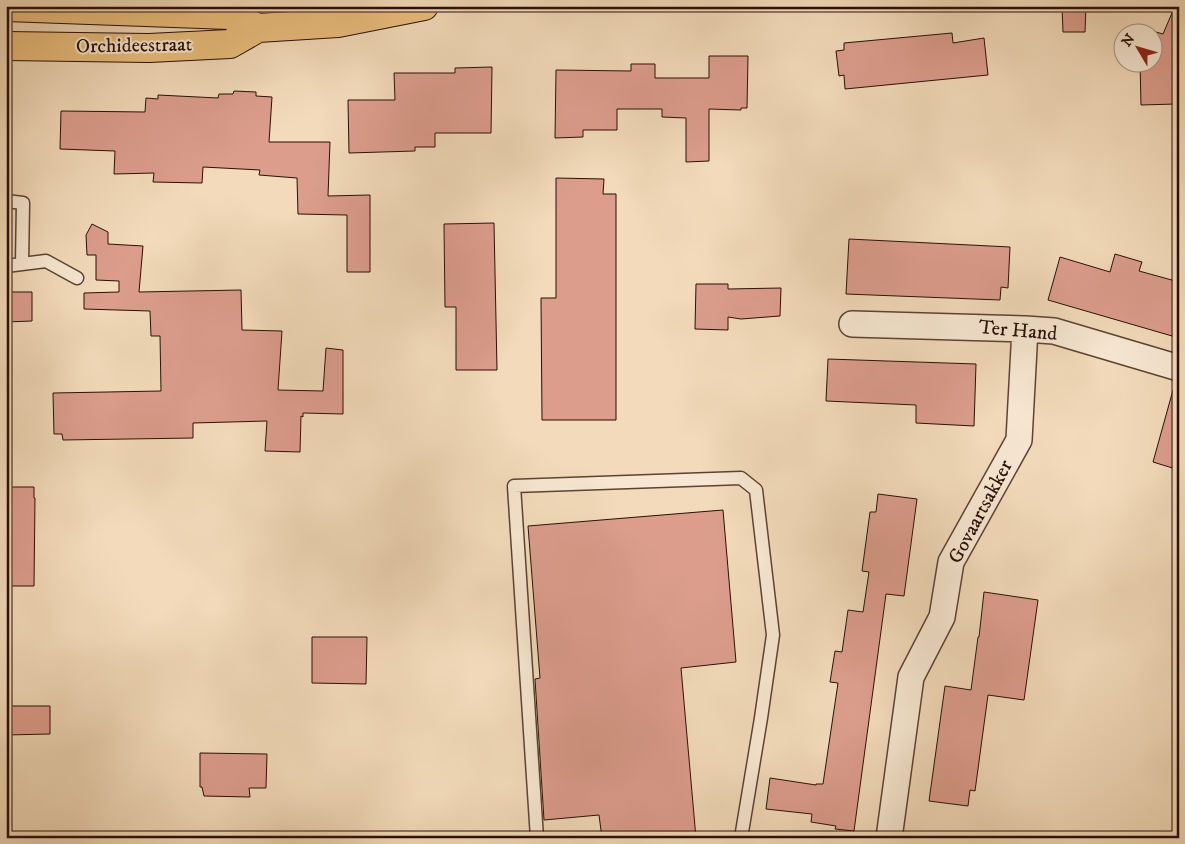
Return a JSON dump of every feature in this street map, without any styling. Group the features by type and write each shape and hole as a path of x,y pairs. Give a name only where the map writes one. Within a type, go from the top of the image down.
{"main road":[{"name":"Orchideestraat","path":"6,46 149,48 230,44 258,28 338,23 424,6"},
{"name":"Orchideestraat","path":"6,7 229,15 258,28"}],"street":[{"name":"Ter Hand","path":"852,324 1025,329 1054,332 1179,368"},
{"name":"Govaartsakker","path":"889,838 912,677 942,617 951,562 1019,440 1025,329"}],"lane":[{"path":"6,201 23,202 22,264"},
{"path":"6,266 46,261 77,278"},
{"path":"537,838 514,486 741,478 756,490 774,636 741,838"}],"building":[{"path":"1062,6 1086,6 1085,32 1063,32"},
{"path":"1175,6 1179,6 1179,63 1175,62 1176,104 1141,105 1140,72 1162,72 1163,34"},
{"path":"952,33 953,43 984,38 988,75 845,89 844,75 839,76 836,51 844,50 844,43"},
{"path":"709,56 748,56 747,108 741,108 741,110 709,109 709,161 686,162 686,118 662,117 662,109 617,109 617,130 583,130 583,137 555,138 556,70 631,71 631,64 655,64 655,78 709,78"},
{"path":"492,67 491,133 435,133 435,147 415,147 415,151 349,153 348,100 395,100 394,73 455,73 455,68"},
{"path":"234,91 256,92 256,96 272,97 269,142 330,142 328,196 370,195 370,272 347,272 347,215 298,214 297,178 259,175 260,170 203,167 202,183 153,182 154,173 114,174 115,151 60,149 61,111 145,112 146,98 158,99 158,95 218,98 219,94 233,94"},
{"path":"556,178 604,179 603,194 616,194 616,420 542,420 541,298 556,298"},
{"path":"494,223 497,370 456,370 456,307 445,307 444,224"},
{"path":"92,224 108,232 108,244 143,246 139,292 241,290 242,330 282,331 278,390 323,391 326,348 343,350 343,414 303,413 303,417 301,416 300,452 265,451 267,421 193,423 193,438 63,440 62,434 54,434 53,393 161,391 160,336 151,336 150,311 84,309 84,293 119,292 119,281 96,280 96,255 87,255 86,235"},
{"path":"849,239 1010,247 1008,288 1001,287 1000,300 846,294"},
{"path":"1115,254 1142,262 1139,271 1179,282 1179,338 1048,300 1060,257 1110,272"},
{"path":"696,284 728,284 728,289 781,288 780,316 741,319 728,317 728,330 695,329"},
{"path":"6,292 32,292 32,321 6,322"},
{"path":"828,359 976,364 974,426 916,423 916,405 826,401"},
{"path":"1173,390 1179,391 1179,470 1153,462"},
{"path":"6,487 34,487 34,586 6,586"},
{"path":"878,494 917,499 904,596 886,594 854,831 835,829 836,826 811,822 812,814 766,809 770,778 816,785 823,784 838,683 830,682 835,651 842,652 848,610 863,612 869,572 862,571 870,512 876,512"},
{"path":"723,510 736,662 681,668 696,838 602,838 599,815 544,820 535,679 540,678 528,526"},
{"path":"984,592 1038,600 1024,700 988,695 975,791 970,790 968,806 929,801 945,686 971,690"},
{"path":"312,637 367,637 366,684 312,683"},
{"path":"6,706 50,706 50,734 6,735"},
{"path":"200,753 267,754 266,788 249,788 250,797 204,796 202,787 200,787"}]}
